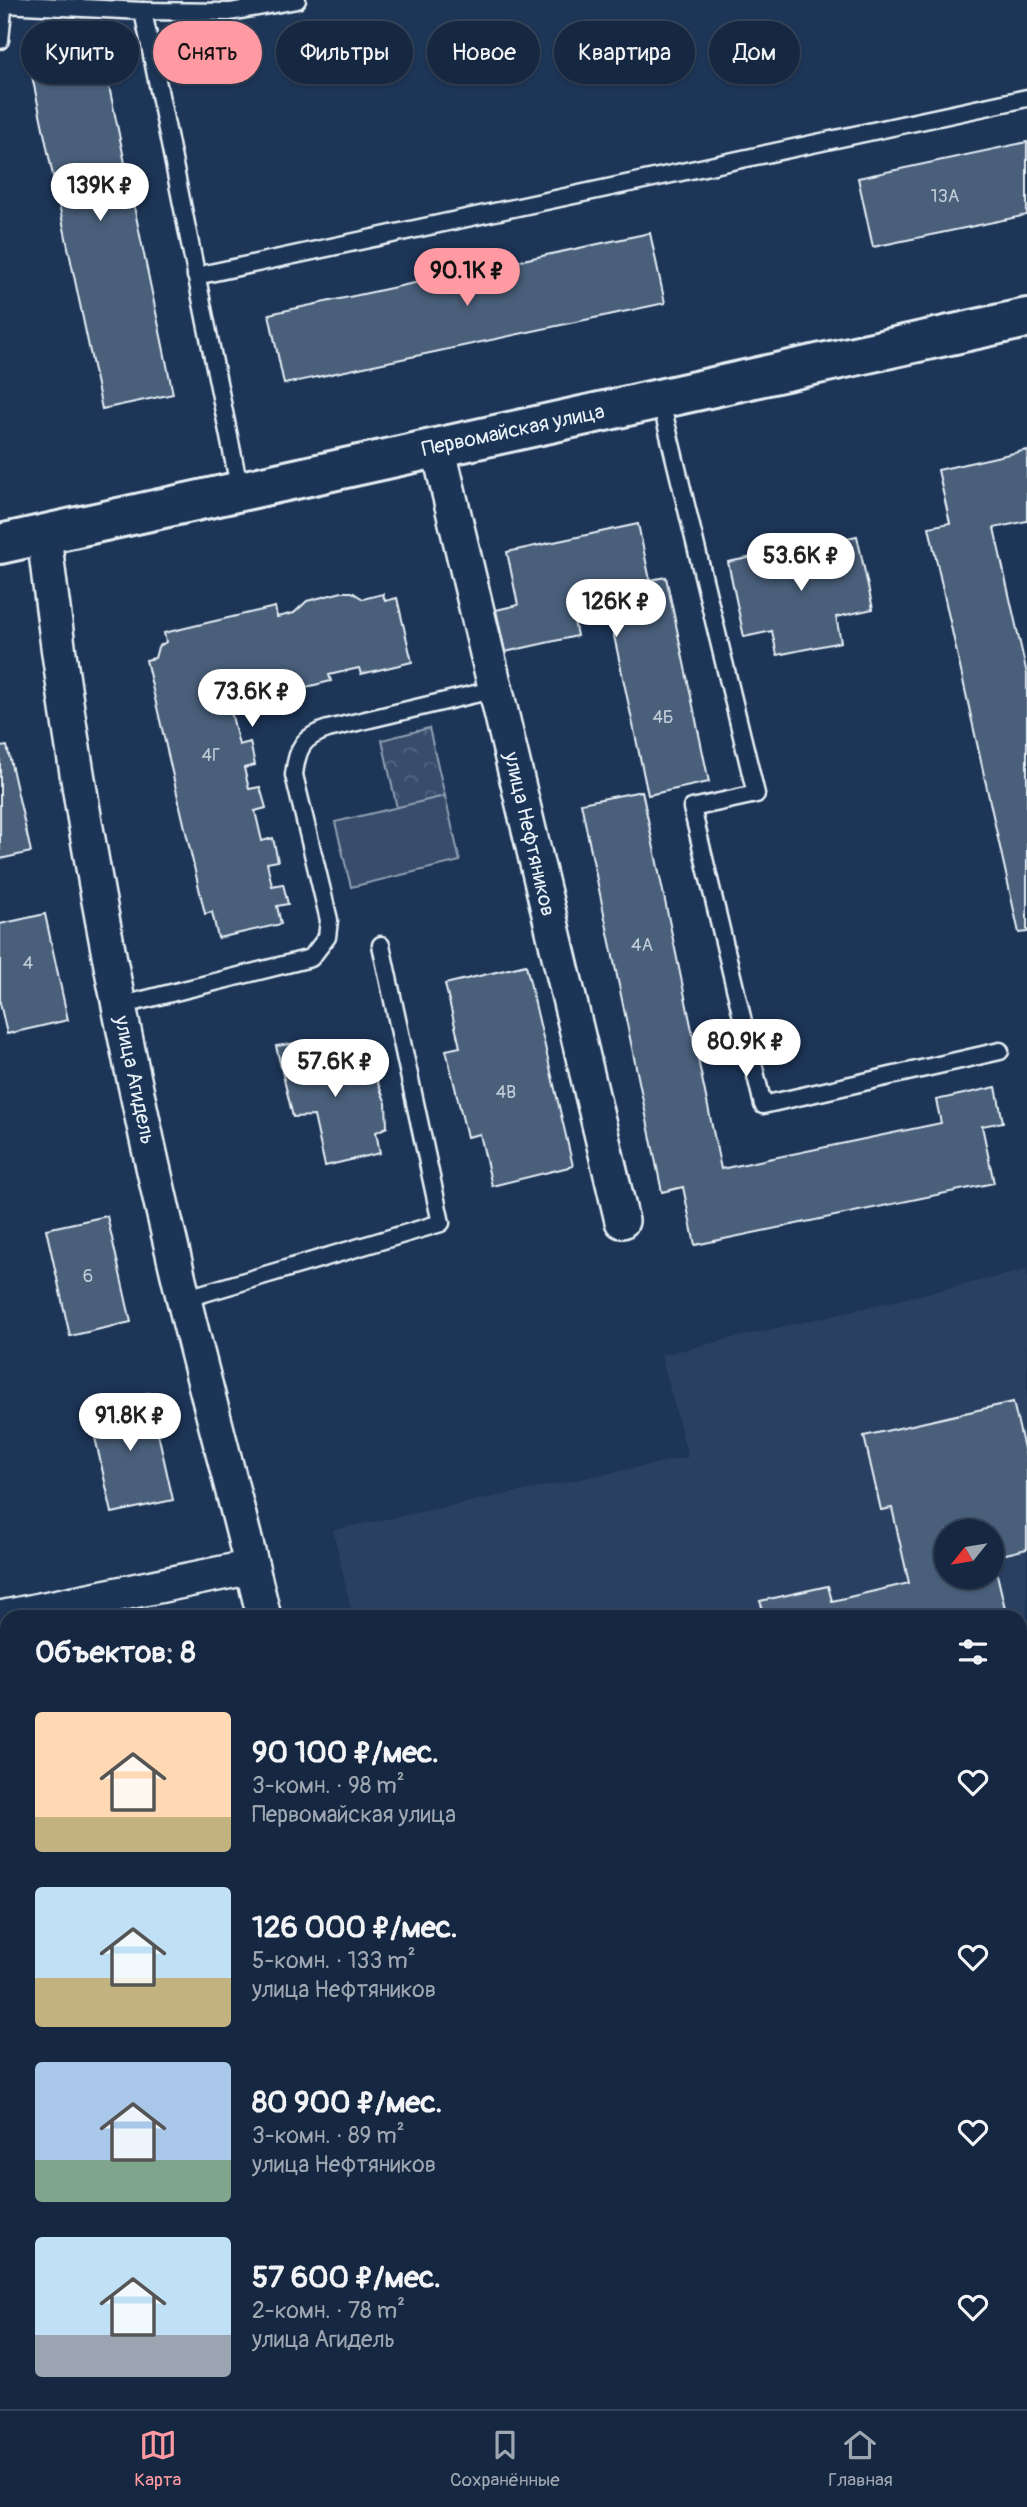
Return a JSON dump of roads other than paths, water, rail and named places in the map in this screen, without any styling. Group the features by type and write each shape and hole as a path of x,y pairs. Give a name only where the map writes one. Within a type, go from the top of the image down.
{"street":[{"name":"Первомайская улица","path":"0,544 1027,318"},
{"name":"улица Нефтяников","path":"438,447 622,1221"},
{"name":"улица Агидель","path":"44,536 62,688 119,1006 184,1299 262,1610"},
{"path":"40,1610 252,1567"}],"lane":[{"path":"0,40 4,2 143,11 297,0"},
{"path":"143,11 240,492"},
{"path":"197,276 1027,98"},
{"path":"660,398 755,794 692,808 763,1105 1000,1051"},
{"path":"119,1006 311,958 327,937 328,920 294,775 296,752 313,734 328,729 496,689"},
{"path":"184,1299 441,1223 381,945"}]}
